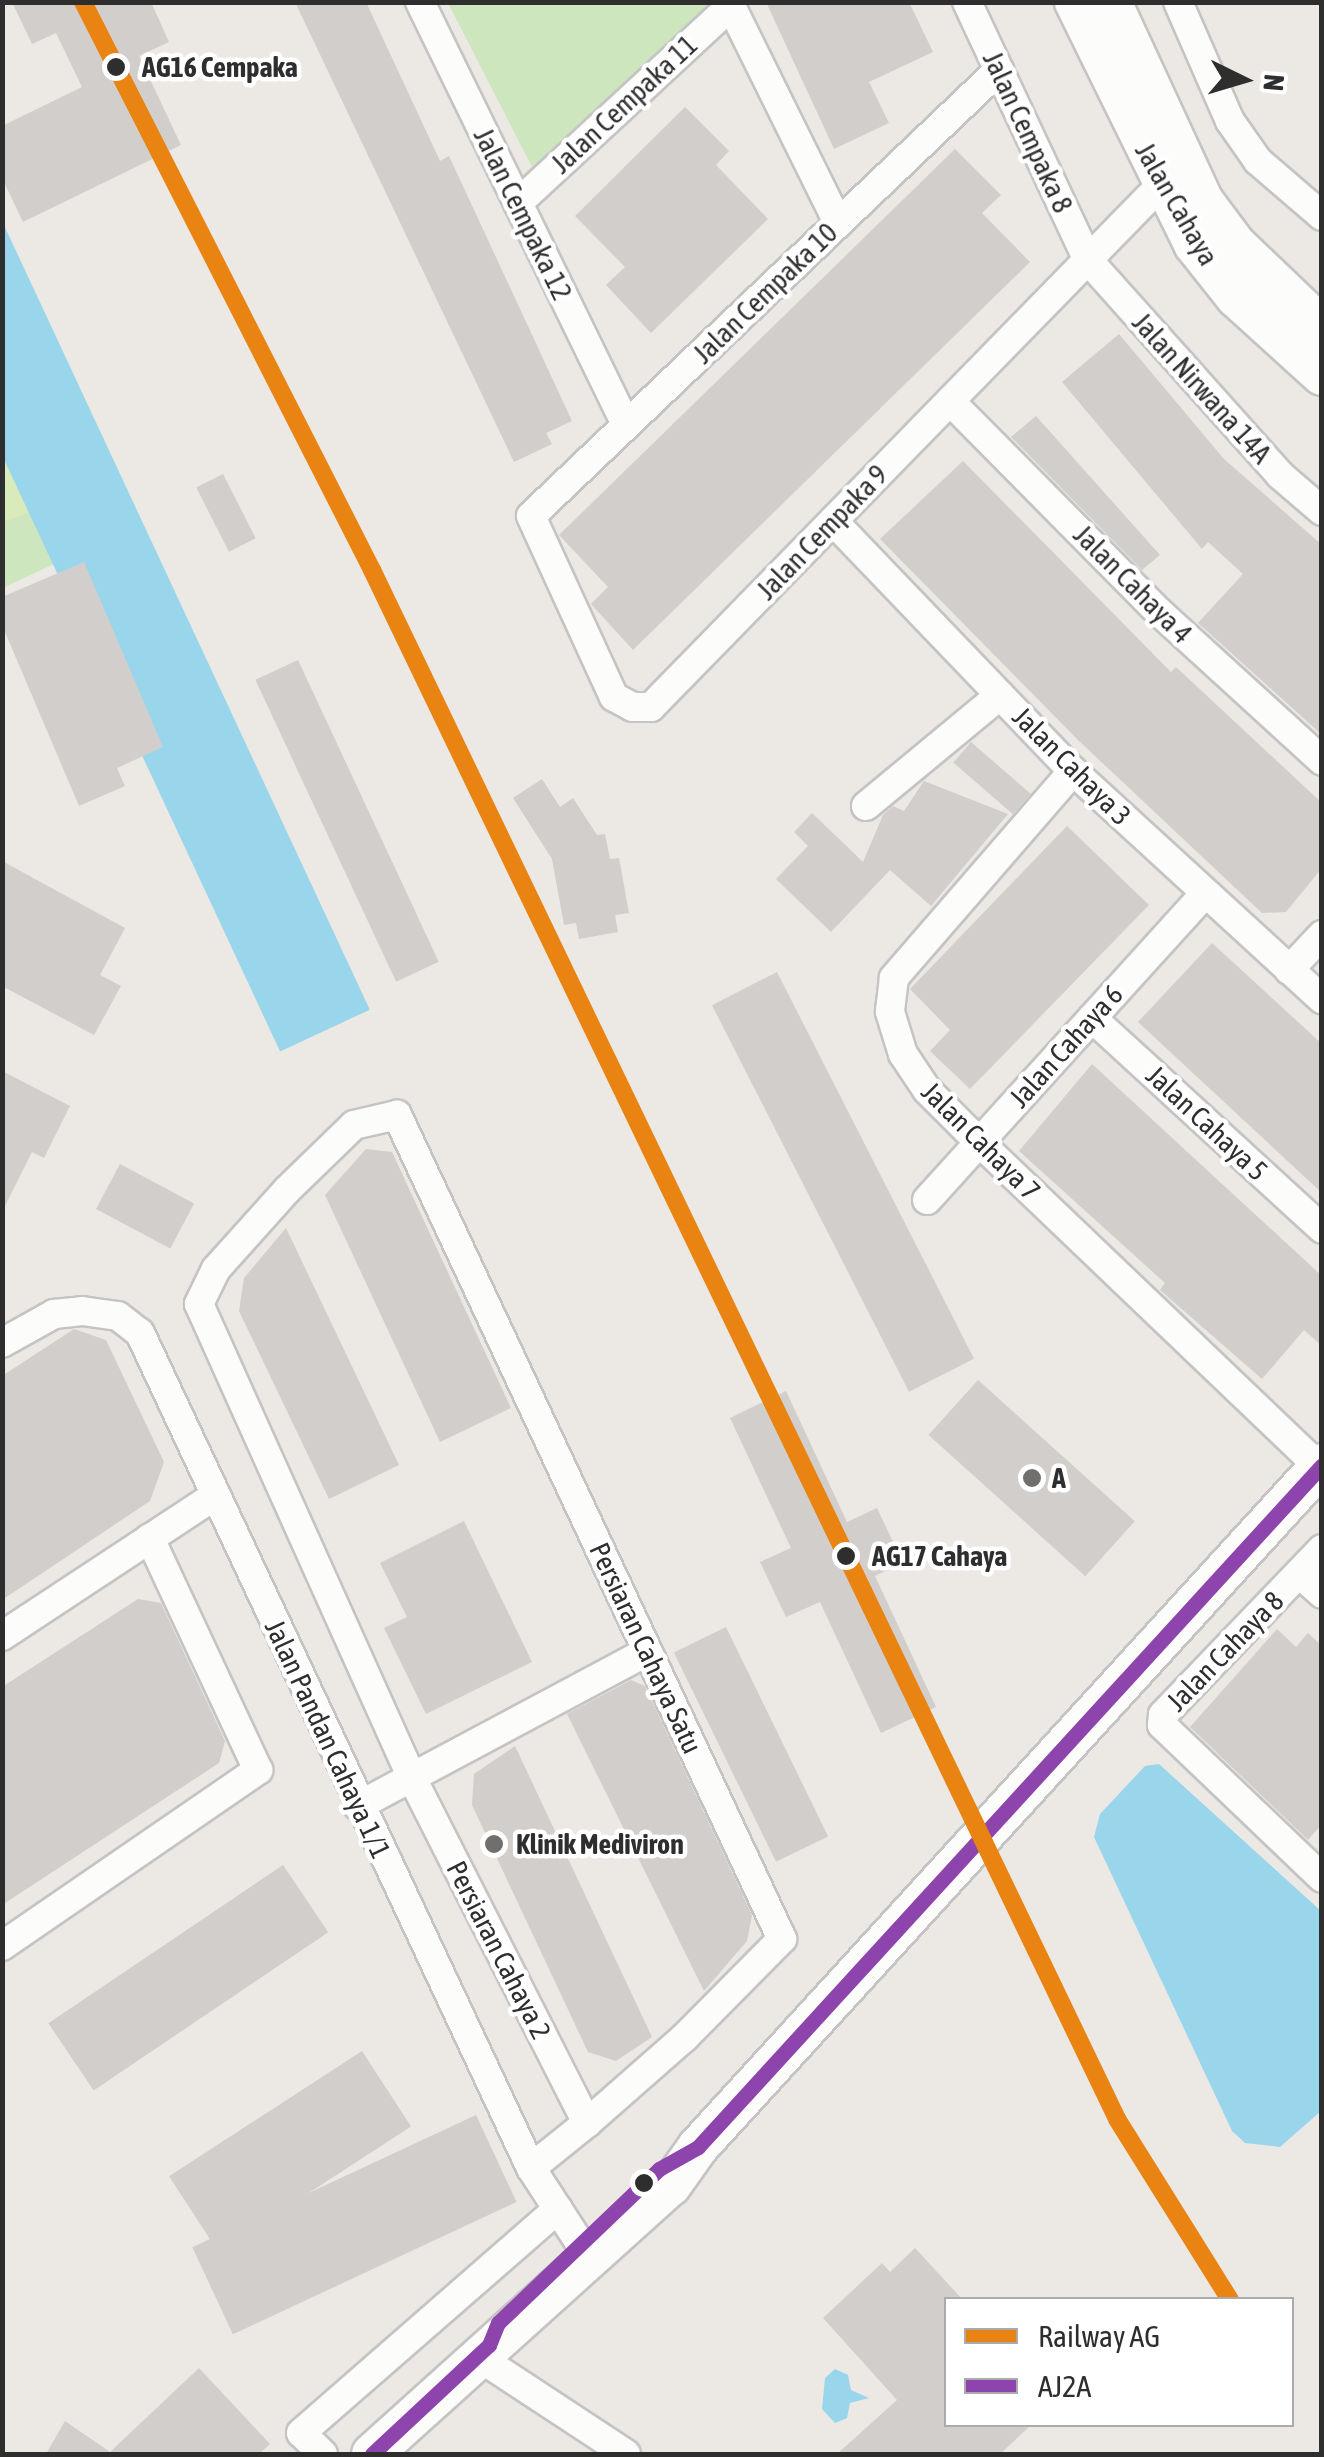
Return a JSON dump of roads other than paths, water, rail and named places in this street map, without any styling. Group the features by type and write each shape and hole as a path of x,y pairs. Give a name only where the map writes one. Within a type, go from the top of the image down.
{"street":[{"name":"Jalan Cempaka 12","path":"420,2 626,425"},
{"name":"Jalan Cempaka 8","path":"967,2 1088,260"},
{"name":"Jalan Cahaya","path":"1076,2 1160,186 1236,297 1322,375"},
{"name":"Jalan Cahaya","path":"1110,2 1204,201 1235,244 1322,327"},
{"path":"1178,2 1230,120 1258,161 1322,216"},
{"name":"Jalan Cempaka 11","path":"518,203 730,4"},
{"path":"730,4 838,223"},
{"name":"Jalan Cempaka 10","path":"530,516 999,70"},
{"name":"Jalan Cempaka 9","path":"530,516 614,696 633,708 651,707 1160,186"},
{"name":"Jalan Nirwana 14A","path":"1088,260 1280,475 1322,512"},
{"name":"Jalan Cahaya 4","path":"950,401 1158,611 1322,761"},
{"name":"Jalan Cahaya 3","path":"833,520 1072,771 1322,999"},
{"path":"866,806 1000,695"},
{"name":"Jalan Cahaya 7","path":"1072,771 894,978 890,1012 903,1054 926,1090 1320,1465"},
{"name":"Jalan Cahaya 6","path":"926,1200 1205,892"},
{"path":"1289,970 1322,935"},
{"name":"Jalan Cahaya 5","path":"1092,1018 1322,1229"},
{"name":"Persiaran Cahaya Satu","path":"397,1115 782,1939 686,2037 531,2168"},
{"name":"Persiaran Cahaya 2","path":"397,1115 354,1125 286,1190 216,1268 199,1304 411,1776 587,2124"},
{"name":"Jalan Pandan Cahaya 1/1","path":"2,1343 54,1314 118,1316 140,1333 358,1806 531,2168 586,2254"},
{"path":"372,2454 483,2351 511,2336 586,2254 671,2185 698,2146 1050,1766 1320,1465"},
{"path":"2,1636 216,1495"},
{"path":"2,1946 258,1770 150,1538"},
{"name":"Jalan Cahaya 8","path":"1321,1876 1162,1725 1163,1715 1322,1549"},
{"path":"1299,1574 1322,1594"},
{"path":"358,1806 647,1652"},
{"path":"323,2454 300,2433 558,2208"},
{"path":"483,2351 626,2454"}],"water":[{"path":"3,223 370,1010 280,1052 2,455"},
{"path":"1159,1764 1321,1911 1321,2111 1280,2147 1245,2143 1232,2131 1094,1837 1100,1814 1145,1766"},
{"path":"835,2369 848,2375 851,2390 869,2398 850,2403 847,2418 835,2423 822,2409 825,2378"}],"rail line":[{"name":"AG","path":"83,2 372,570 1117,2119 1228,2297"}],"place":[{"name":"AG16 Cempaka","path":"116,67"},
{"name":"A","path":"1032,1478"},
{"name":"AG17 Cahaya","path":"846,1556"},
{"name":"Klinik Mediviron","path":"494,1844"}]}
